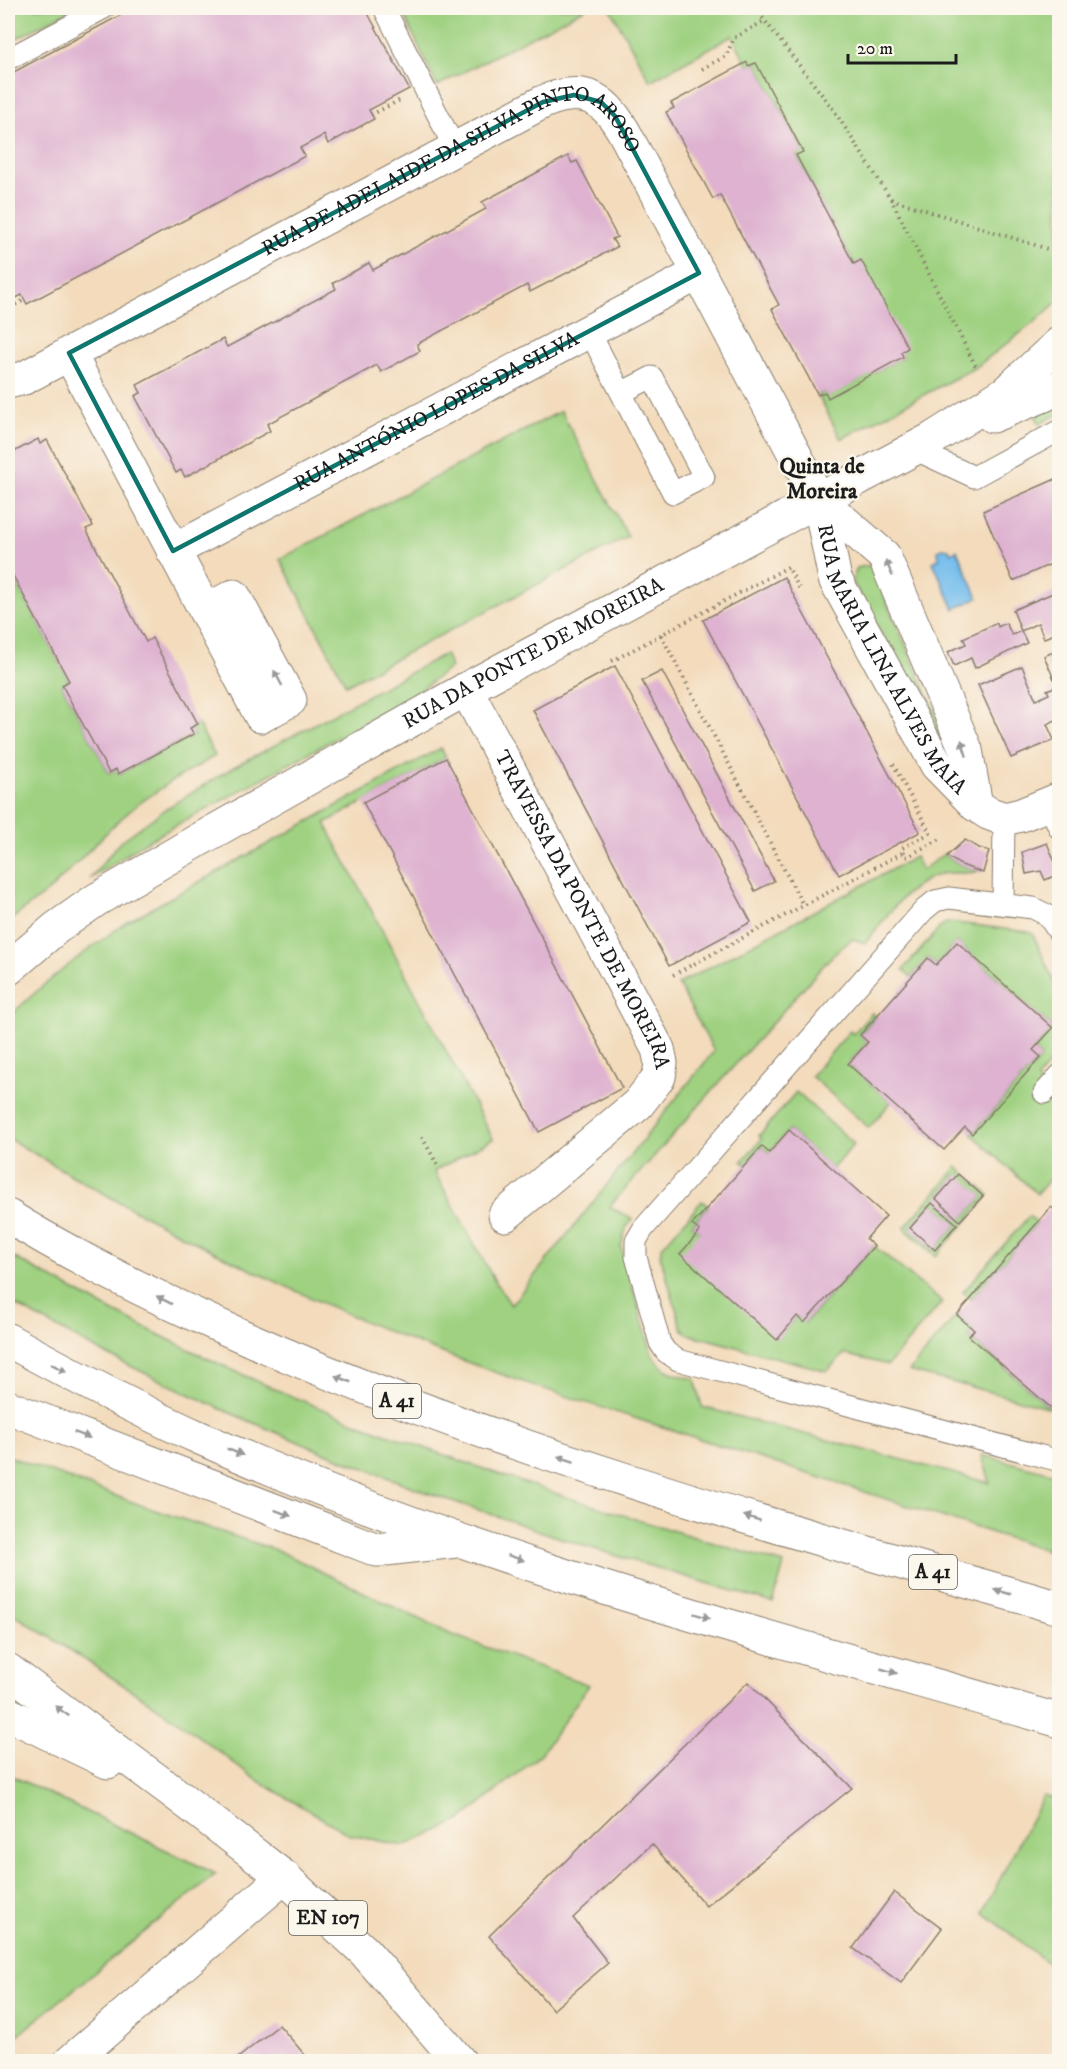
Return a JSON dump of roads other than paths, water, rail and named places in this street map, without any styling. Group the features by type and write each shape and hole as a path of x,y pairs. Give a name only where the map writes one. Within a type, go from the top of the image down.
{"main road":[{"name":"RUA DE ADELAIDE DA SILVA PINTO AROSO","path":"8,382 24,378 553,98 574,95 601,102 615,116 819,500"},
{"name":"RUA ANTÓNIO LOPES DA SILVA","path":"173,551 699,273"},
{"name":"RUA DA PONTE DE MOREIRA","path":"8,969 56,928 96,900 466,689 923,444 1005,393 1059,343"},
{"path":"69,353 205,611"},
{"path":"923,444 1059,387"},
{"name":"RUA MARIA LINA ALVES MAIA","path":"819,500 835,579 937,765 990,812"},
{"name":"RUA MARIA LINA ALVES MAIA","path":"819,500 884,556 990,812"},
{"name":"TRAVESSA DA PONTE DE MOREIRA","path":"466,689 658,1048 662,1063 656,1083 638,1104 505,1215"},
{"path":"990,812 1021,815 1056,811"},
{"name":"A 41","path":"8,1216 187,1311 294,1359 468,1427 681,1497 1059,1608"},
{"path":"8,1340 198,1437 321,1488 460,1540 732,1625 1059,1721"},
{"path":"8,1407 377,1550 460,1540"},
{"name":"EN 107","path":"8,1670 284,1877 364,1952 460,2061"},
{"name":"EN 107","path":"8,1714 177,1795"},
{"path":"70,2061 284,1877"}],"lane":[{"path":"8,59 104,8"},
{"path":"384,8 455,148"},
{"path":"589,331 621,393 673,493 704,477 652,377 621,393"},
{"path":"923,444 974,477 1059,430"},
{"path":"990,812 1003,904"},
{"path":"1059,934 1047,915 1034,908 949,898 935,901 924,910 642,1229 636,1241 636,1257 660,1342 666,1352 678,1360 1059,1461"},
{"path":"1044,1093 1059,1075"}],"water":[{"path":"942,548 949,549 951,553 957,550 978,598 954,609 933,562 939,559 938,551"}],"district":[{"name":"Quinta de Moreira","path":"822,479"}]}
